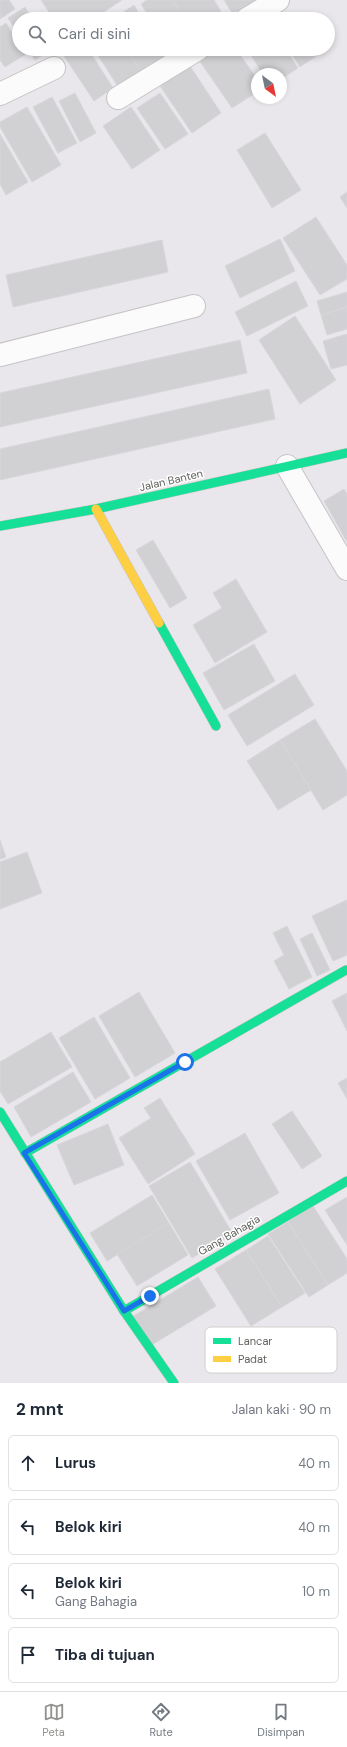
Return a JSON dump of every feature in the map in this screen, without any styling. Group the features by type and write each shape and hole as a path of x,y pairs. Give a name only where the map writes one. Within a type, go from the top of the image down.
{"street":[{"path":"258,12 278,0"},
{"path":"118,98 187,56"},
{"path":"0,94 54,68"},
{"path":"0,355 194,306"},
{"name":"Jalan Banten","path":"0,526 96,509 347,453"},
{"path":"287,466 347,569"},
{"path":"96,509 216,726"},
{"path":"24,1153 346,970"},
{"path":"0,1112 24,1153 124,1311 174,1383"},
{"name":"Gang Bahagia","path":"124,1311 347,1181"}],"building":[{"path":"0,0 9,0 15,9 0,19"},
{"path":"41,0 122,0 104,12 49,12"},
{"path":"147,0 173,0 180,12 146,12 141,4"},
{"path":"173,0 214,0 221,12 180,12"},
{"path":"224,0 258,0 240,12 232,12"},
{"path":"134,5 138,12 124,12"},
{"path":"25,7 28,12 17,12"},
{"path":"12,15 12,24 8,18"},
{"path":"6,23 12,33 12,56 23,56 5,67 0,60 0,27"},
{"path":"32,56 41,56 35,60"},
{"path":"64,56 92,56 113,88 94,101"},
{"path":"98,56 131,56 142,73 119,88"},
{"path":"131,56 166,56 167,57 142,73"},
{"path":"205,56 241,56 251,70 251,96 232,108 199,60"},
{"path":"251,56 290,56 298,68 287,75 287,68 259,68"},
{"path":"293,56 316,56 300,67"},
{"path":"188,63 221,113 192,133 158,83"},
{"path":"75,93 96,133 80,142 59,101"},
{"path":"160,93 188,134 165,149 137,108"},
{"path":"52,97 77,143 58,153 33,107"},
{"path":"27,107 61,165 32,182 0,127 0,122"},
{"path":"131,107 160,150 132,169 103,126"},
{"path":"265,133 301,190 272,208 237,150"},
{"path":"0,134 28,182 6,195 0,184"},
{"path":"347,192 347,208 340,197"},
{"path":"316,217 347,265 347,279 320,295 283,238"},
{"path":"280,239 295,271 240,298 225,266"},
{"path":"162,240 168,272 13,307 6,275"},
{"path":"296,281 308,306 247,336 235,312"},
{"path":"347,292 347,307 321,315 317,301"},
{"path":"347,307 347,329 327,335 321,315"},
{"path":"295,316 336,380 300,404 259,340"},
{"path":"347,334 347,365 331,369 323,341"},
{"path":"240,340 247,373 0,427 0,393"},
{"path":"269,389 275,419 0,480 0,449"},
{"path":"344,489 347,494 347,542 324,501"},
{"path":"153,540 187,598 170,608 136,550"},
{"path":"236,579 267,632 215,663 193,625 222,608 213,593"},
{"path":"254,644 275,681 224,710 203,673"},
{"path":"295,674 314,705 247,746 228,715"},
{"path":"315,719 347,771 347,795 323,810 280,740"},
{"path":"280,740 311,790 278,810 247,761"},
{"path":"0,840 6,857 0,859"},
{"path":"27,852 42,893 0,909 0,862"},
{"path":"347,900 347,955 333,961 312,916"},
{"path":"287,926 312,977 289,989 274,961 284,955 273,933"},
{"path":"312,933 330,970 317,976 300,939"},
{"path":"139,992 175,1053 135,1077 99,1016"},
{"path":"347,993 347,1031 332,1001"},
{"path":"94,1017 130,1078 95,1099 59,1038"},
{"path":"51,1032 72,1067 8,1104 0,1091 0,1062"},
{"path":"73,1072 91,1102 31,1137 14,1107"},
{"path":"347,1078 347,1099 338,1083"},
{"path":"160,1098 195,1154 148,1184 119,1138 151,1118 144,1108"},
{"path":"292,1111 322,1156 302,1169 272,1124"},
{"path":"108,1124 124,1165 74,1185 57,1145"},
{"path":"245,1133 279,1193 230,1220 196,1161"},
{"path":"190,1162 233,1234 192,1258 149,1186"},
{"path":"152,1195 169,1223 107,1261 90,1233"},
{"path":"347,1197 347,1245 325,1210"},
{"path":"313,1206 347,1259 347,1273 328,1285 288,1222"},
{"path":"288,1222 328,1285 309,1297 268,1234"},
{"path":"169,1223 188,1255 137,1286 117,1254"},
{"path":"268,1236 305,1293 282,1307 246,1250"},
{"path":"246,1250 282,1307 251,1326 215,1269"},
{"path":"198,1277 216,1306 150,1346 132,1317"}],"traffic: fast":[{"path":"0,526 96,509 347,453"},
{"path":"159,623 216,726"},
{"path":"25,1153 346,970"},
{"path":"0,1112 124,1311 174,1383"},
{"path":"124,1311 347,1181"}],"traffic: slow":[{"path":"96,509 159,623"}],"route":[{"path":"150,1296 124,1311 24,1153 185,1062"}]}
